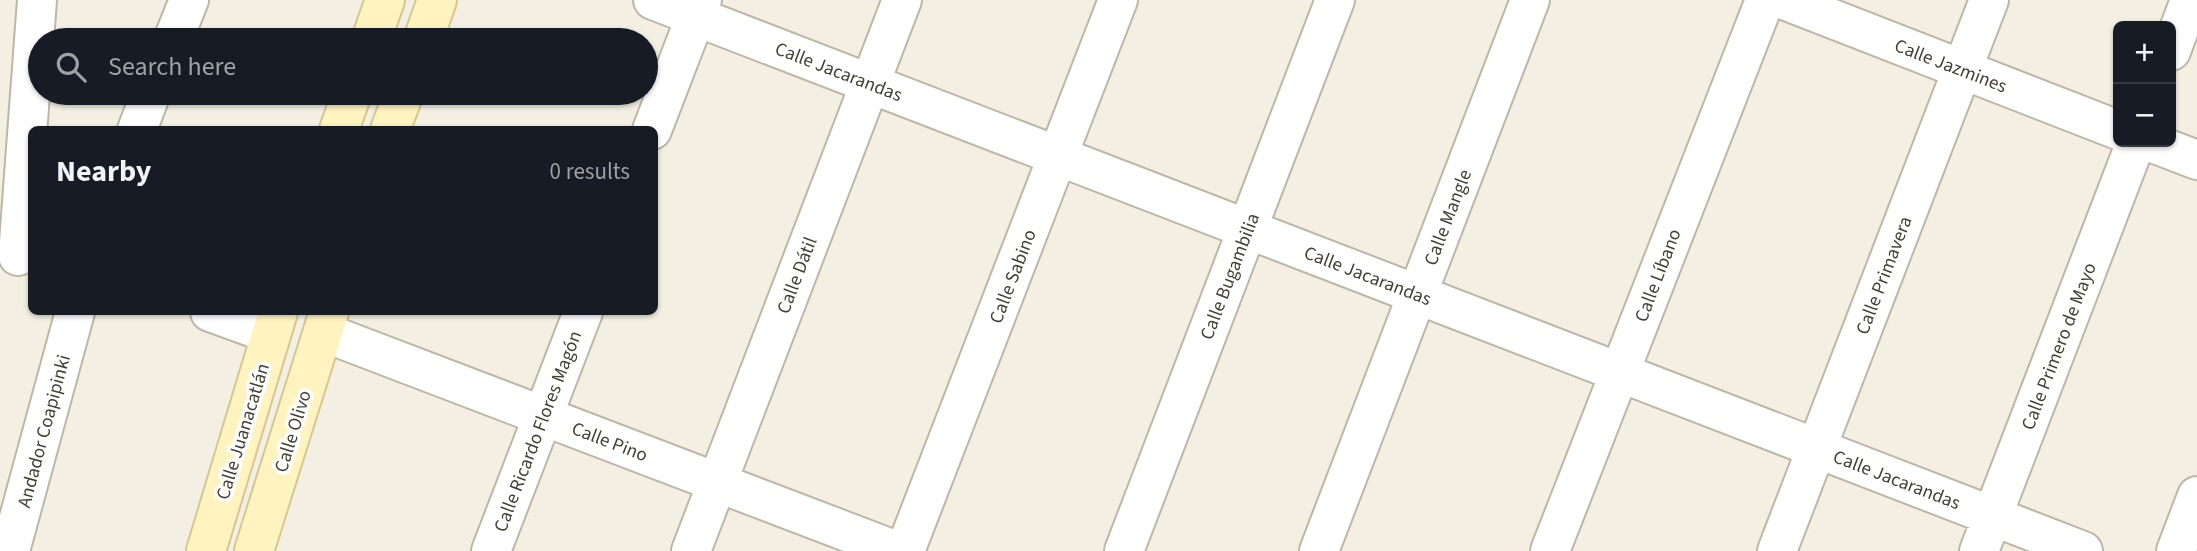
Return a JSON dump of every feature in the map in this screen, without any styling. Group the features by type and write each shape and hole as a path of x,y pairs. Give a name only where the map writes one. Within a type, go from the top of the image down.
{"street":[{"path":"35,28 37,0"},
{"path":"178,28 189,0"},
{"path":"375,28 385,0"},
{"path":"426,28 437,0"},
{"name":"Calle Jacarandas","path":"653,0 699,8 870,83 2083,551"},
{"name":"Calle Dátil","path":"691,551 902,0"},
{"name":"Calle Sabino","path":"905,551 1118,0"},
{"name":"Calle Bugambilia","path":"1124,551 1335,0"},
{"name":"Calle Mangle","path":"1319,551 1530,0"},
{"name":"Calle Líbano","path":"1550,551 1765,0"},
{"name":"Calle Jazmines","path":"1784,0 2113,128"},
{"name":"Calle Primavera","path":"1777,551 1989,0"},
{"path":"2176,38 2190,0"},
{"path":"654,126 699,8"},
{"path":"17,256 29,105"},
{"path":"139,126 146,105"},
{"path":"340,126 348,105"},
{"path":"392,126 399,105"},
{"name":"Calle Primero de Mayo","path":"1979,551 2134,147"},
{"path":"2163,147 2197,160"},
{"name":"Andador Coapipinki","path":"10,551 74,315"},
{"path":"228,315 275,323"},
{"name":"Calle Ricardo Flores Magón","path":"491,551 582,315"},
{"name":"Calle Pino","path":"326,322 543,416 897,551"},
{"name":"Calle Olivo","path":"254,551 326,322"},
{"name":"Calle Juanacatlán","path":"206,551 275,323"},
{"path":"2176,551 2197,496"}]}
